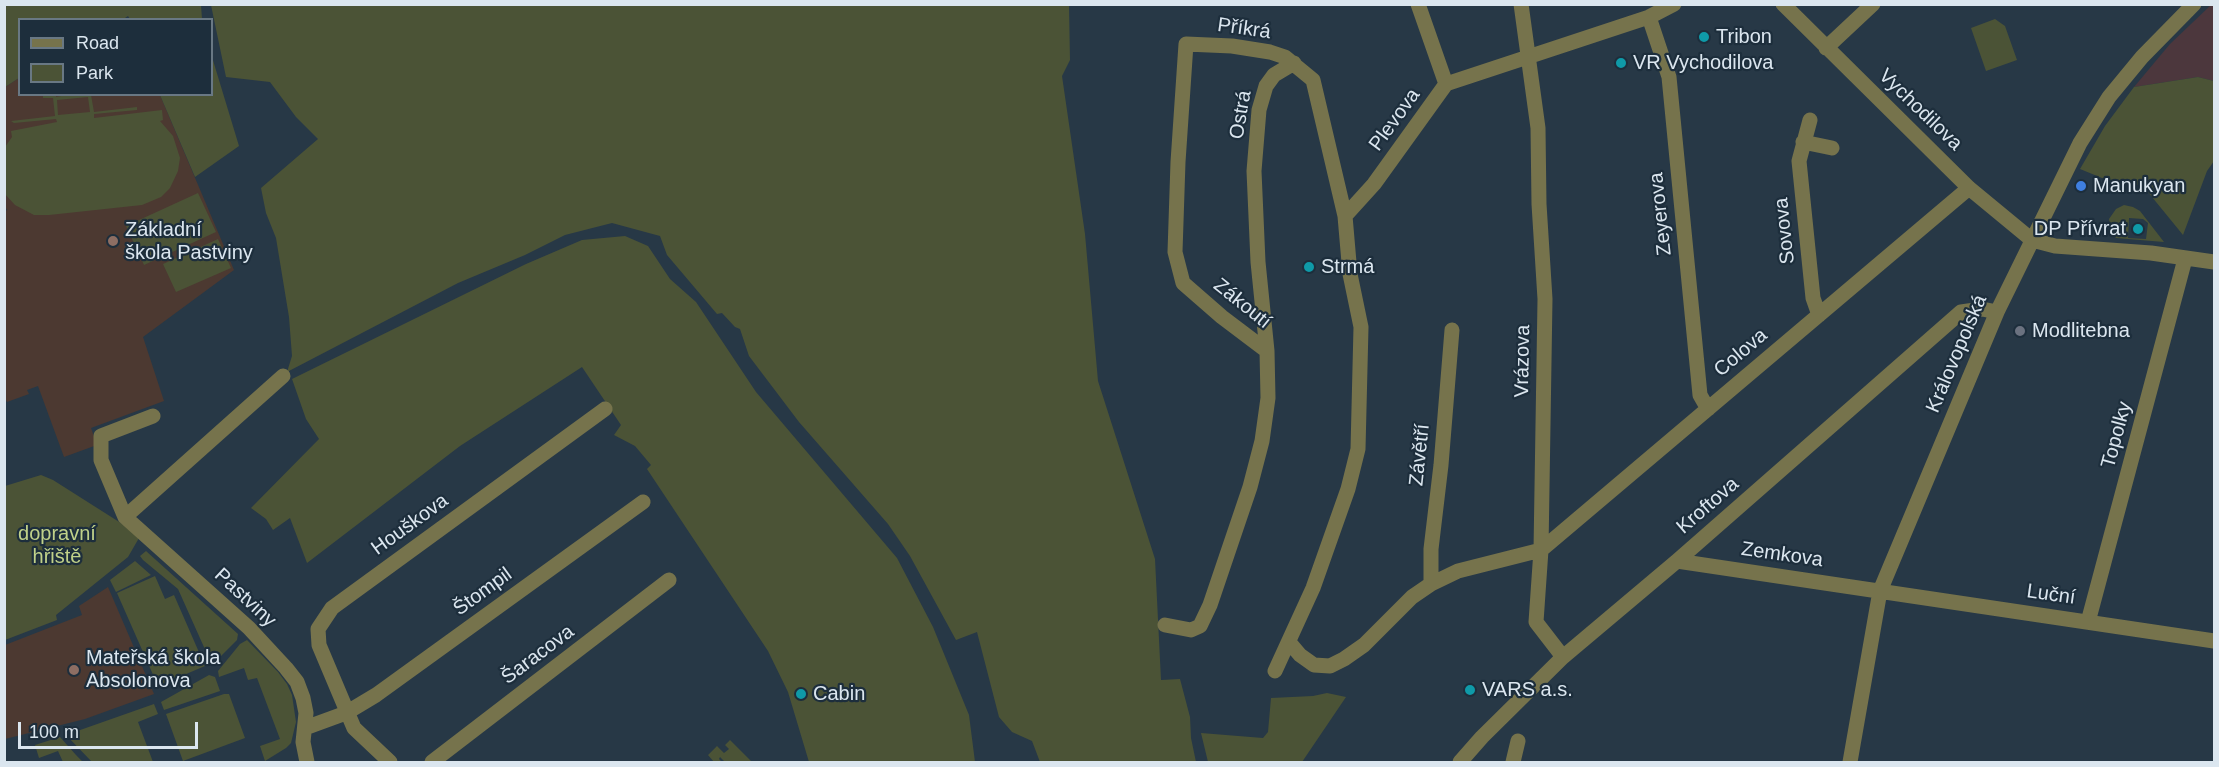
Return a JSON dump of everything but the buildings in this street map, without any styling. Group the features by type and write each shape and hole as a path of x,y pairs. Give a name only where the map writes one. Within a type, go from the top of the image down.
{"street":[{"name":"Plevova","path":"1345,216 1374,184 1446,84 1418,4"},
{"name":"Vrázova","path":"1521,4 1538,128 1539,204 1545,299 1541,550 1536,622 1563,657"},
{"path":"1446,84 1649,17 1674,4"},
{"path":"1826,48 1873,4"},
{"name":"Královopolská","path":"1850,762 1881,591 1997,312 2080,143 2109,97 2154,44 2194,4"},
{"name":"Vychodilova","path":"1784,5 1969,188 2032,240"},
{"name":"Zeyerova","path":"1649,17 1669,77 1700,395 1708,409"},
{"name":"Příkrá","path":"1186,44 1232,46 1270,52 1294,63"},
{"name":"Zákoutí","path":"1165,626 1191,630 1200,626 1210,605 1250,488 1262,441 1268,398 1267,351 1222,317 1183,283 1175,252 1186,44"},
{"path":"1275,671 1331,539 1348,489 1358,449 1361,393 1361,327 1350,274 1345,216 1313,80 1294,63"},
{"name":"Ostrá","path":"1267,351 1258,262 1254,171 1259,110 1266,86 1274,75 1294,63"},
{"name":"Sovova","path":"1810,120 1799,161 1813,298 1819,315"},
{"path":"1803,142 1832,148"},
{"name":"Colova","path":"1541,550 1969,188"},
{"path":"2032,240 2055,246 2151,253 2214,262"},
{"name":"Topolky","path":"2088,622 2185,259"},
{"name":"Kroftova","path":"1460,762 1482,737 1563,657 1677,561 1961,312 1982,309 1997,312"},
{"name":"Závětří","path":"1431,584 1431,549 1441,465 1452,330"},
{"path":"125,517 283,376"},
{"name":"Houškova","path":"346,713 320,645 318,629 332,608 605,409"},
{"name":"Pastviny","path":"153,416 101,436 101,460 125,517 249,628 297,682 306,713 303,742 307,762"},
{"name":"Štompil","path":"346,713 376,695 643,502"},
{"path":"1289,642 1300,655 1314,665 1330,666 1364,645 1412,597 1431,584 1458,571 1541,550"},
{"name":"Zemkova","path":"1677,561 1881,591"},
{"name":"Šaracova","path":"432,762 669,580"},
{"name":"Luční","path":"1881,591 2214,642"},
{"path":"305,728 346,713 361,736 390,762"},
{"path":"1514,762 1518,741"}],"shaded area":[{"path":"2211,5 2214,5 2214,81 2198,77 2134,87 2170,44"},
{"name":"Základní škola Pastviny","path":"18,79 18,96 160,96 234,270 143,337 164,401 91,428 97,445 64,457 38,386 27,390 29,394 7,402 5,398 4,212 7,210 4,205 5,87"},
{"name":"Mateřská škola Absolonova","path":"108,587 154,694 85,719 5,739 5,645 82,615 79,606"}],"green space":[{"path":"5,4 201,5 202,18 129,18 128,16 125,18 18,18 18,79 5,87"},
{"path":"211,5 1069,5 1070,60 1062,76 1085,234 1098,381 1155,559 1161,680 1180,679 1190,717 1196,762 1040,762 1032,741 1012,732 999,717 977,632 956,640 910,556 888,524 799,422 749,356 740,329 735,327 722,313 717,314 667,255 660,236 612,223 565,235 525,255 458,283 287,372 292,356 289,317 276,238 266,213 261,188 318,139 296,117 270,82 226,77"},
{"path":"1995,19 2005,26 2017,60 1986,71 1971,28"},
{"path":"213,60 239,146 195,177 160,96 213,96"},
{"path":"2198,77 2214,81 2214,161 2207,171 2183,235 2143,186 2102,178 2080,169 2105,126 2134,87"},
{"path":"43,96 91,96 94,112 137,107 137,110 94,114 94,118 162,110 163,120 160,121 173,136 180,158 178,171 170,188 161,197 142,205 34,215 15,205 4,193 5,147 12,137 11,131 57,122 56,119 14,123 11,121 55,116 53,98 43,98","holes":["88,97 90,112 58,115 57,100"]},
{"path":"198,193 216,232 144,265 126,226"},
{"path":"2124,205 2140,211 2164,242 2116,238 2111,232 2109,219 2116,209","holes":["2129,218 2143,219 2148,223 2146,239 2128,238"]},
{"path":"625,236 648,246 670,279 696,302 756,392 897,558 933,627 969,715 975,762 809,762 788,692 768,651 647,469 651,465 635,446 614,435 621,425 582,367 460,446 307,563 290,518 273,530 266,519 251,508 319,439 306,419 292,379 526,264 582,240"},
{"path":"218,239 231,268 176,292 163,264"},
{"name":"dopravní hřiště","path":"41,475 53,480 135,532 139,538 128,557 56,615 57,620 5,640 5,486"},
{"path":"146,551 238,634 237,640 212,665 178,589 143,560 140,556"},
{"path":"135,561 151,575 116,592 110,580"},
{"path":"155,576 165,599 174,595 205,666 158,686 117,593"},
{"path":"247,640 278,672 292,695 296,722 291,743 265,761 260,746 280,739 257,678 248,680 244,668 219,677 218,671 240,644"},
{"path":"209,675 215,677 220,691 164,710 161,702"},
{"path":"1327,693 1346,697 1302,762 1208,762 1201,733 1263,738 1268,732 1271,698"},
{"path":"229,694 245,738 183,761 166,714"},
{"path":"154,704 158,714 138,722 153,762 92,762 66,735"},
{"path":"60,737 83,762 63,762 58,751 39,758 35,745"},
{"path":"730,740 752,762 725,762 720,757 722,762 714,762 708,755 717,746 724,753 729,749 725,745"}],"place":[{"name":"Tribon","path":"1704,37"},
{"name":"VR Vychodilova","path":"1621,63"},
{"name":"Manukyan","path":"2081,186"},
{"name":"DP Přívrat","path":"2138,229"},
{"name":"Základní škola Pastviny","path":"113,241"},
{"name":"Strmá","path":"1309,267"},
{"name":"Modlitebna","path":"2020,331"},
{"name":"Mateřská škola Absolonova","path":"74,670"},
{"name":"VARS a.s.","path":"1470,690"},
{"name":"Cabin","path":"801,694"}]}
